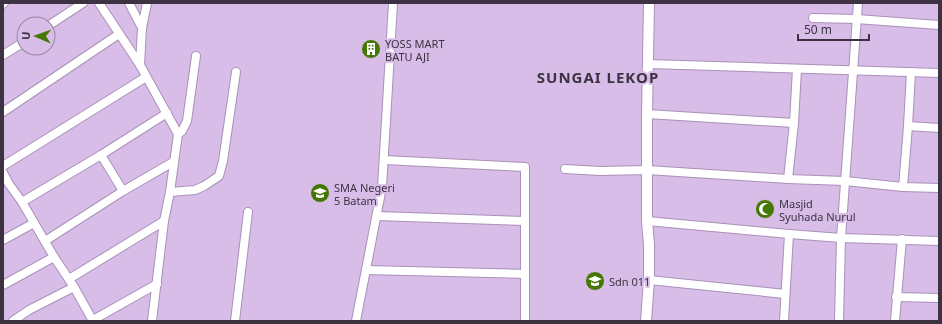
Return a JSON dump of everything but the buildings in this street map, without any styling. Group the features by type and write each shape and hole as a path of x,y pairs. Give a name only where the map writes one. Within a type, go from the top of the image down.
{"street":[{"path":"56,21 84,3"},
{"path":"99,3 140,65 178,134"},
{"path":"129,3 142,28"},
{"path":"140,65 142,28 146,3"},
{"path":"356,321 382,187 393,3"},
{"path":"646,321 649,244 647,221 647,114 649,3"},
{"path":"839,321 841,238 858,3"},
{"path":"813,18 856,19 939,25"},
{"path":"3,112 119,34"},
{"path":"3,55 16,47"},
{"path":"152,321 173,162 178,134 187,121 196,56"},
{"path":"648,64 939,73"},
{"path":"788,179 794,123 797,69"},
{"path":"170,192 195,190 219,176 224,161 236,72"},
{"path":"903,187 911,72"},
{"path":"3,166 146,77"},
{"path":"22,202 101,155 167,113"},
{"path":"647,114 794,123"},
{"path":"908,126 939,128"},
{"path":"101,155 123,191"},
{"path":"384,160 525,166 525,321"},
{"path":"45,241 123,191 173,162"},
{"path":"565,169 600,171 648,170 845,181 903,187 939,188"},
{"path":"3,173 6,186 22,202 93,321 157,284"},
{"path":"235,321 248,212"},
{"path":"377,216 525,221"},
{"path":"69,279 164,221"},
{"path":"647,221 841,238 939,241"},
{"path":"3,240 34,223"},
{"path":"784,321 789,234"},
{"path":"895,321 902,239"},
{"path":"3,285 54,257"},
{"path":"366,270 525,274"},
{"path":"648,280 785,294"},
{"path":"13,321 29,310 74,287"},
{"path":"896,297 939,298"}],"place":[{"name":"YOSS MART BATU AJI","path":"371,49"},
{"name":"SMA Negeri 5 Batam","path":"320,193"},
{"name":"Masjid Syuhada Nurul","path":"765,209"},
{"name":"Sdn 011","path":"595,281"}],"district":[{"name":"SUNGAI LEKOP","path":"598,77"}]}
